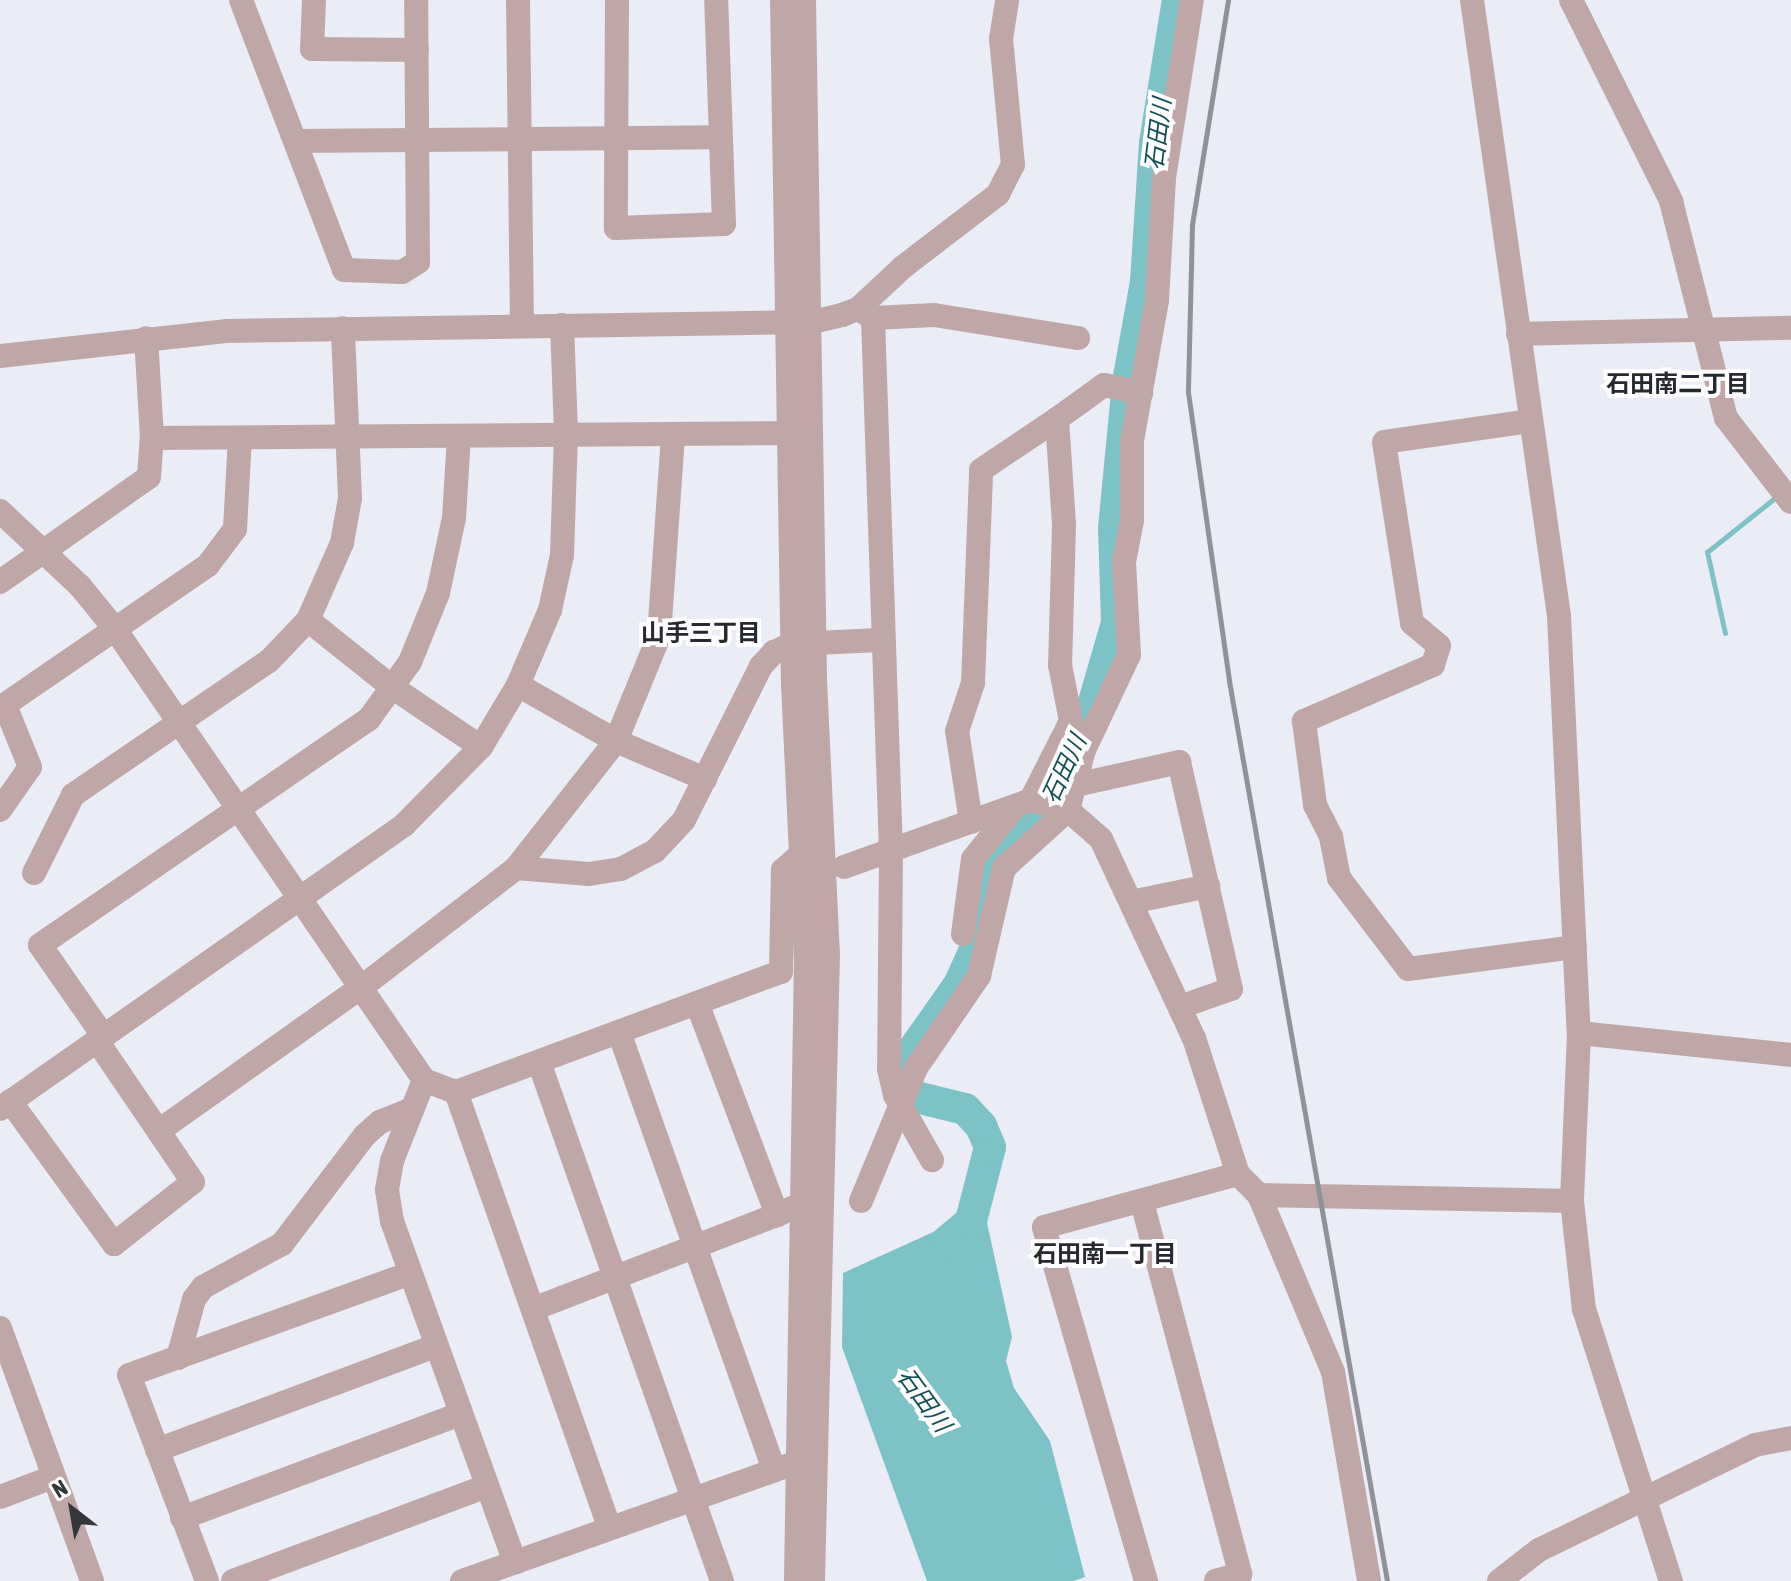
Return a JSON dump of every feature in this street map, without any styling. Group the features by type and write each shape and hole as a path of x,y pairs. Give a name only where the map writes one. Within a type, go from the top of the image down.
{"street":[{"path":"241,0 344,270 402,272 418,262 416,0"},
{"path":"314,0 312,49 417,50"},
{"path":"518,0 522,325"},
{"path":"617,0 616,228 724,224 717,137 716,0"},
{"path":"782,0 800,322 790,433 829,1040 818,1229 795,1465 813,1581"},
{"path":"796,1581 795,1465 806,986 800,855 803,644 800,322 804,0"},
{"path":"932,1160 899,1103 889,1069 891,851 866,314 903,267 998,194 1013,165 1001,39 1007,0"},
{"path":"861,1201 916,1068 979,976 1004,868 1069,798 1084,750 1129,655 1124,562 1132,520 1132,441 1157,300 1171,112 1192,0"},
{"path":"1472,0 1559,616 1579,1033 1572,1201 1584,1309 1642,1503 1672,1578"},
{"path":"1571,0 1671,201 1726,418 1790,499"},
{"path":"296,141 717,137"},
{"path":"0,356 146,338 343,328 800,322 866,314 934,315 1078,338"},
{"path":"459,437 454,518 438,593 410,662 369,719 40,945 100,1039 193,1182 114,1244 5,1105 100,1039 303,899 404,825 481,747 518,685 550,610 562,555 566,433 562,325"},
{"path":"34,873 73,795 177,720 269,661 308,620 342,543 350,498 343,328"},
{"path":"1518,334 1791,328"},
{"path":"0,582 149,477 152,438 146,338"},
{"path":"971,822 957,731 973,683 981,470 1104,385 1141,393"},
{"path":"1057,419 1064,525 1060,665 1071,721 1084,750"},
{"path":"1531,421 1384,442 1412,623 1439,646 1433,665 1304,721 1315,805 1331,837 1339,878 1408,969 1575,947"},
{"path":"152,438 790,433"},
{"path":"160,1130 363,986 516,868 616,741 659,636 673,435"},
{"path":"0,810 30,767 3,708 208,565 235,529 240,438"},
{"path":"0,511 80,586 115,629 363,986 424,1080 456,1092 781,972 783,870 800,855"},
{"path":"308,620 392,687 481,747"},
{"path":"516,868 573,874 621,869 655,851 679,827 761,666 774,652 803,644 881,640"},
{"path":"518,685 616,741 705,779"},
{"path":"963,934 973,859 1024,802 1071,721"},
{"path":"844,867 1024,802 1069,798 1179,762 1231,989 1180,1007"},
{"path":"1069,798 1101,839 1180,1007 1238,1174 1259,1195 1333,1372 1369,1581"},
{"path":"1131,902 1208,886"},
{"path":"697,1003 777,1215"},
{"path":"619,1032 695,1246 795,1465"},
{"path":"1579,1033 1791,1055"},
{"path":"539,1062 722,1581"},
{"path":"424,1080 401,1128 387,1190 408,1274 515,1562"},
{"path":"456,1092 609,1527"},
{"path":"178,1358 194,1299 203,1287 282,1244 365,1135 380,1122 412,1109"},
{"path":"1146,1581 1044,1227 1238,1174"},
{"path":"1259,1195 1572,1201"},
{"path":"1142,1202 1240,1574 1216,1581"},
{"path":"533,1309 802,1207"},
{"path":"207,1581 129,1375 408,1274"},
{"path":"0,1328 6,1364 92,1581"},
{"path":"157,1450 435,1346"},
{"path":"182,1518 460,1414"},
{"path":"1499,1581 1539,1550 1642,1503 1755,1445 1791,1438"},
{"path":"462,1581 694,1496 795,1465"},
{"path":"0,1497 53,1477"},
{"path":"233,1581 487,1486"}],"water":[{"path":"984,1209 1012,1337 1006,1361 1014,1388 1050,1441 1085,1577 1073,1581 927,1581 842,1347 843,1273"}],"waterway":[{"name":"石田川","path":"944,1244 971,1221 990,1147 981,1126 965,1109 908,1095 902,1066 959,985 982,934 994,856 1041,820 1092,709 1117,623 1114,528 1128,382 1146,282 1155,143 1178,0"},
{"path":"1725,633 1707,552 1776,497"}],"railway":[{"path":"1228,0 1192,225 1188,392 1229,681 1387,1581"}],"district":[{"name":"石田南二丁目","path":"1678,384"},
{"name":"山手三丁目","path":"701,633"},
{"name":"石田南一丁目","path":"1105,1254"}]}
